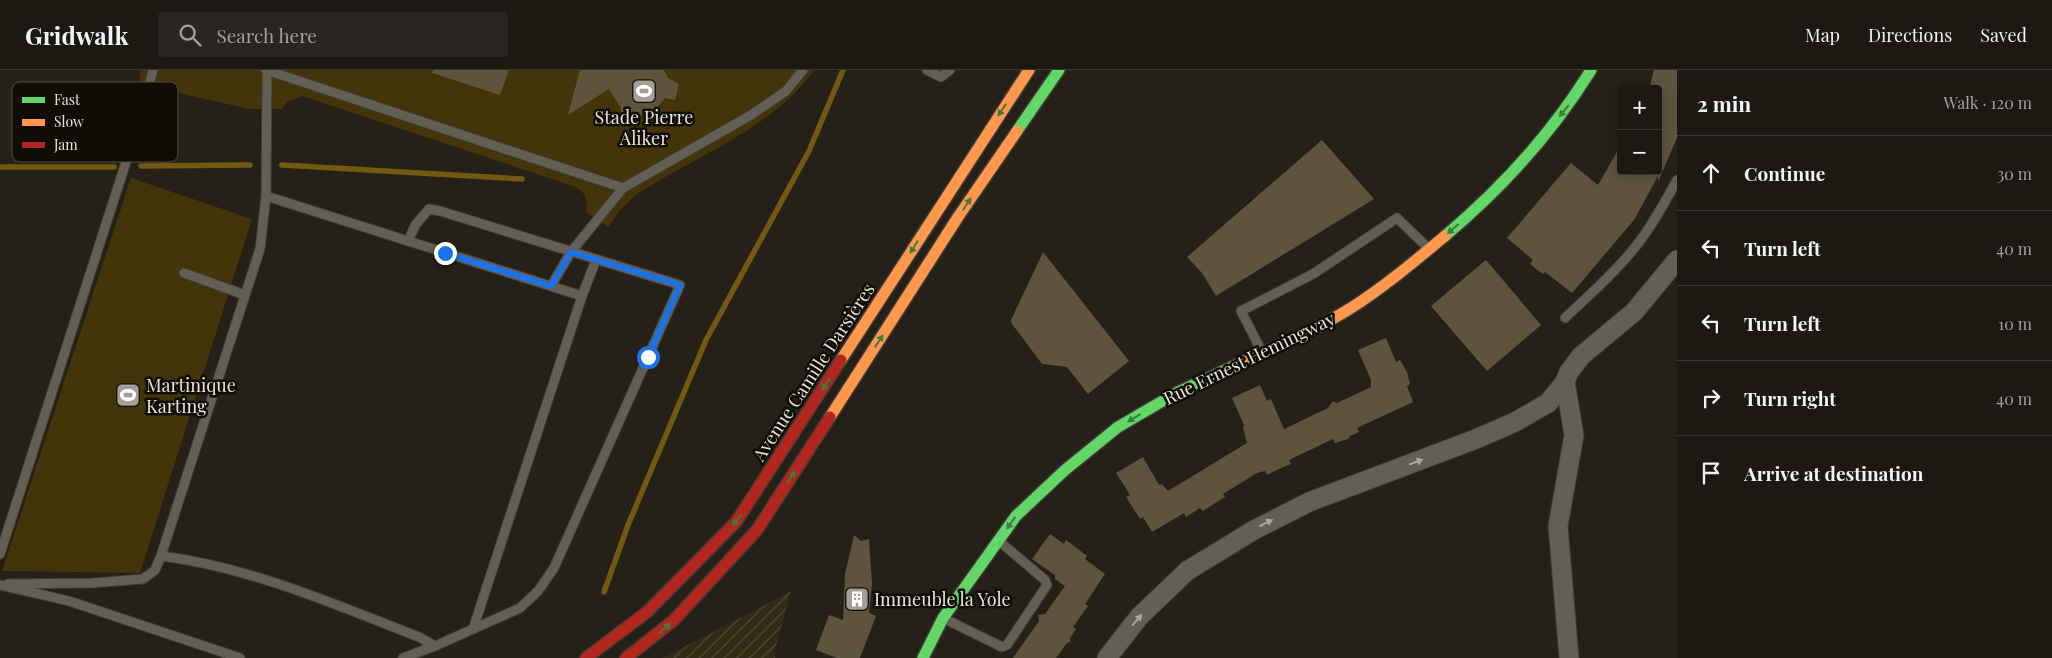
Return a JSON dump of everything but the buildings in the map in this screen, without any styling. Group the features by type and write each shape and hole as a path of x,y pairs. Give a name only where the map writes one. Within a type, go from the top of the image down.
{"main road":[{"name":"Avenue Camille Darsières","path":"586,658 641,619 736,522 1029,70"},
{"path":"626,658 674,620 757,530 958,217 1058,70"},
{"name":"Rue Ernest Hemingway","path":"923,658 943,618 1016,516 1038,493 1118,427 1178,392 1295,338 1351,308 1430,250 1510,176 1568,107 1591,70"}],"street":[{"path":"1107,658 1139,617 1187,571 1254,530 1309,502 1476,439 1515,422 1548,403 1565,382 1574,364 1581,356 1634,312 1677,260"},
{"path":"1565,382 1574,435 1558,526 1568,658"}],"lane":[{"path":"551,286 571,252 623,188 751,115 786,91 803,70"},
{"path":"927,70 941,77 950,70"},
{"path":"0,584 92,583 143,579 155,570 260,249 266,196 267,71 623,188"},
{"path":"0,554 126,162"},
{"path":"1565,318 1603,282 1636,246 1662,207 1677,180"},
{"path":"266,196 582,296"},
{"path":"403,658 435,646 520,608 538,591 554,568 680,285 485,224 429,210 416,224 408,241"},
{"path":"1262,352 1241,311 1313,274 1397,218 1430,250"},
{"path":"473,629 582,296 596,260"},
{"path":"184,273 245,295"},
{"path":"943,618 989,642 1002,647 1007,645 1047,585 1046,580 999,541"},
{"path":"161,556 202,562 288,588 419,637 435,646"},
{"path":"0,584 69,601 240,658"}],"shaded area":[{"path":"141,70 814,70 797,91 777,109 732,140 636,195 620,210 608,227 586,212 586,198 576,187 302,96 287,102 282,109 249,109 178,93 178,82 139,82"},
{"name":"Martinique Karting","path":"131,178 252,219 140,573 2,571"},
{"path":"791,591 775,650 775,658 663,658"}],"waterway":[{"path":"604,592 628,525 706,340 809,151 843,70"},
{"path":"141,166 250,165"},
{"path":"282,165 522,179"},
{"path":"0,167 114,167"}],"traffic: fast":[{"path":"1017,131 1059,70"},
{"path":"1445,236 1486,199 1525,159 1560,116 1591,70"},
{"path":"923,658 943,618 1016,516 1065,470 1118,427 1178,392 1234,366"}],"traffic: slow":[{"path":"841,360 1029,70"},
{"path":"830,417 958,217 1017,131"},
{"path":"1234,366 1308,332 1351,308 1387,283 1445,236"}],"traffic: jam":[{"path":"586,658 647,612 736,522 841,360"},
{"path":"626,658 674,620 757,530 830,417"}],"place":[{"name":"Stade Pierre Aliker","path":"644,91"},
{"name":"Martinique Karting","path":"128,395"},
{"name":"Immeuble la Yole","path":"857,599"}],"route":[{"path":"445,253 551,286 571,252 680,285 648,357"}]}
